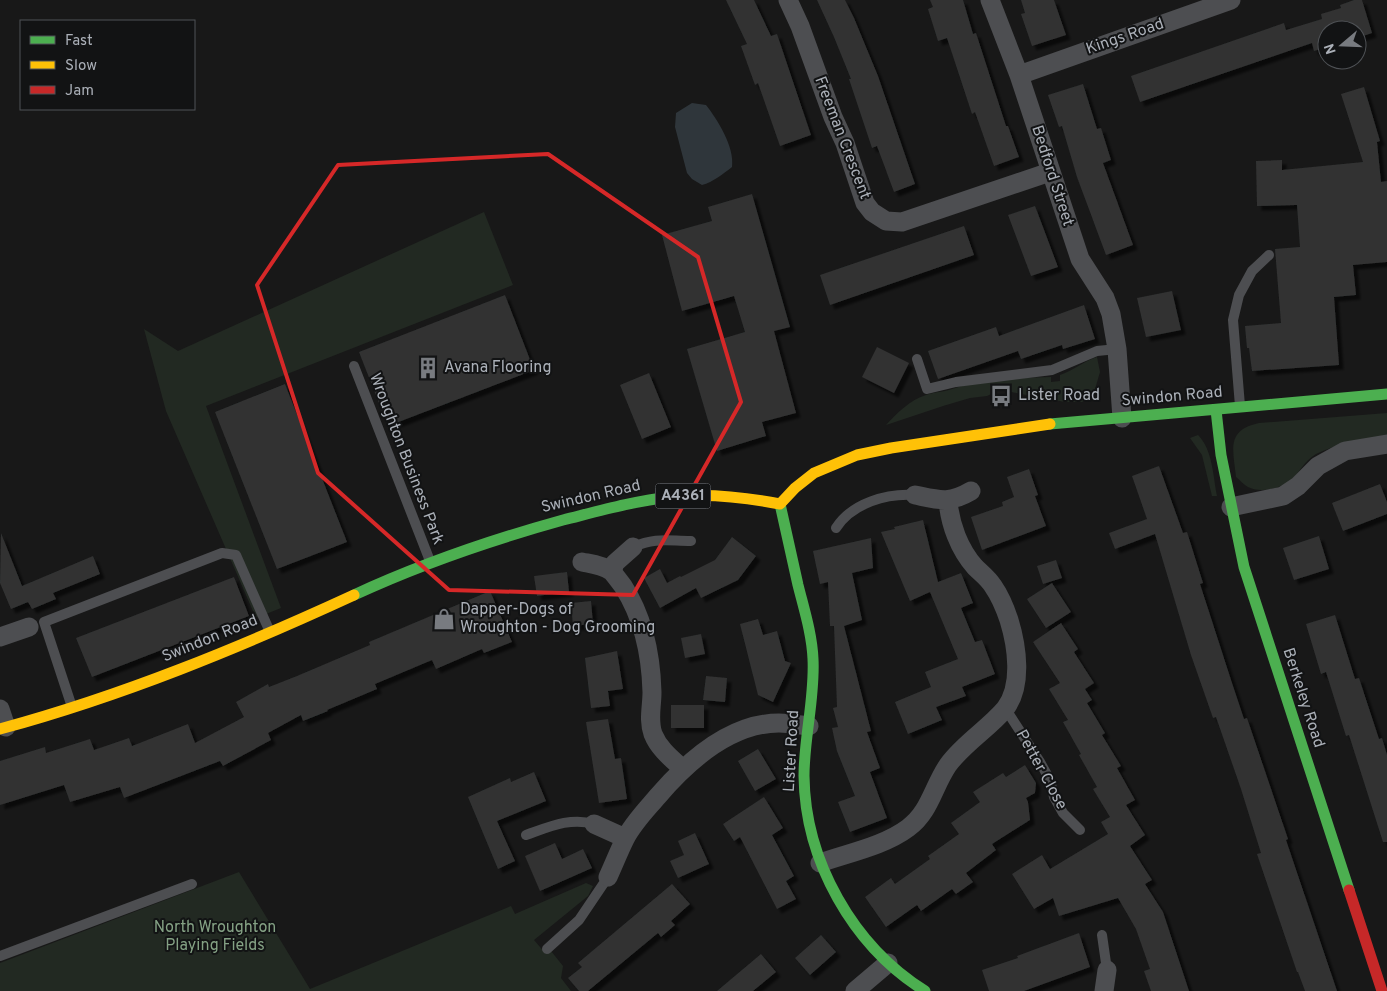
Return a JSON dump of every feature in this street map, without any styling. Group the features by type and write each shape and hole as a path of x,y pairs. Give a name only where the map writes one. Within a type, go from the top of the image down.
{"main road":[{"name":"Swindon Road","path":"3,728 72,708 158,678 270,633 430,562 505,536 608,508 660,498 693,495 725,496 780,504 795,488 814,473 857,455 925,442 1044,425 1387,394"},
{"name":"Berkeley Road","path":"1216,410 1231,507 1244,567 1382,991"},
{"name":"Lister Road","path":"780,504 812,642 813,678 805,759 805,805 820,863 826,879 842,908 888,963 926,991"}],"street":[{"name":"Freeman Crescent","path":"788,0 800,26 833,117 845,143 865,202 878,217 886,221 902,222 1050,172"},
{"name":"Bedford Street","path":"990,0 1019,74 1080,259 1105,298 1111,314 1117,349 1122,418"},
{"name":"Kings Road","path":"1019,74 1204,4 1231,0"},
{"path":"1231,507 1282,496 1298,486 1326,460 1345,451 1387,444"},
{"path":"916,495 939,501 948,501 970,491"},
{"name":"Petter Close","path":"820,863 897,836 922,817 948,765 1005,708 1010,699 1016,676 1016,649 1013,634 1000,596 968,557 956,536 948,501"},
{"path":"612,572 615,563 633,547"},
{"path":"582,562 597,564 612,572 627,593 634,607 646,642 652,694 650,718 654,735 665,753 683,769"},
{"path":"0,638 30,627"},
{"path":"0,709 3,728"},
{"path":"608,877 625,838 683,769 697,757 713,746 752,727 779,723 809,726"},
{"path":"594,824 625,838"},
{"path":"855,991 888,963"},
{"path":"1104,991 1107,970"}],"lane":[{"path":"1240,407 1233,320 1239,295 1252,271 1268,255"},
{"path":"917,359 927,389 956,382 1052,370 1097,352 1117,349"},
{"name":"Wroughton Business Park","path":"354,366 430,562"},
{"path":"836,528 846,516 871,502 891,496 916,495"},
{"path":"633,547 647,541 660,539 691,541"},
{"path":"72,708 44,622 222,553 236,555 270,633"},
{"name":"Petter Close","path":"1005,708 1050,780 1054,797 1064,813 1080,830"},
{"path":"526,835 560,823 583,821 594,824"},
{"path":"547,949 578,920 608,877"},
{"path":"0,956 192,884"},
{"path":"1102,935 1107,970"}],"highlighted area":[{"path":"548,154 698,257 741,402 633,595 449,590 318,473 257,285 338,165"}],"green space":[{"path":"484,212 513,285 206,406 281,608 256,618 166,411 144,329 178,351"},
{"path":"1097,357 1100,372 1095,389 1092,396 1082,402 1065,402 1000,390 987,396 970,398 886,425 909,404 929,394 977,383 1001,380 1051,377 1051,382 1060,381 1060,375"},
{"path":"1387,413 1387,437 1351,442 1316,454 1285,484 1274,488 1258,490 1246,486 1236,477 1234,442 1241,430 1248,426 1259,423"},
{"path":"1198,435 1210,456 1217,496 1212,496 1202,455 1190,438"},
{"name":"North Wroughton Playing Fields","path":"239,872 310,989 511,906 515,914 586,883 593,886 588,896 534,940 546,954 551,951 563,966 561,978 571,991 0,991 0,963"}],"shaded area":[{"path":"692,103 706,105 720,125 728,142 732,159 732,167 714,180 702,185 692,179 687,173 675,127 676,113"}],"building":[{"path":"726,0 754,0 771,36 777,34 811,135 780,146 758,83 755,85 741,46 747,44"},
{"path":"817,0 845,0 878,76 915,184 894,192 877,146 872,148 849,79 851,79"},
{"path":"930,0 963,0 973,34 976,33 1006,126 1008,126 1019,157 994,166 975,112 972,114 947,38 938,41 928,9 933,7"},
{"path":"1021,0 1054,0 1066,35 1032,46 1021,14 1025,13"},
{"path":"1354,0 1362,0 1372,33 1367,35 1367,20 1319,20 1322,19 1321,14 1341,8 1340,5"},
{"path":"1317,21 1317,50 1314,51 1312,43 1140,102 1131,76 1284,23 1286,30"},
{"path":"1083,84 1097,129 1101,128 1111,160 1103,163 1133,245 1106,255 1077,177 1062,126 1059,127 1048,95"},
{"path":"1364,87 1380,141 1377,142 1381,182 1387,181 1387,262 1353,265 1356,295 1334,297 1339,365 1252,371 1245,326 1281,323 1275,249 1300,247 1297,205 1257,206 1256,161 1282,160 1282,170 1363,162 1341,94"},
{"path":"752,194 790,327 774,331 796,413 762,422 766,436 717,451 687,349 745,332 734,296 682,311 662,235 712,221 708,207"},
{"path":"1035,206 1058,267 1031,276 1008,215"},
{"path":"964,226 974,255 830,305 820,275"},
{"path":"1172,291 1181,330 1146,337 1137,298"},
{"path":"505,295 534,370 388,426 359,352"},
{"path":"1084,305 1095,339 1063,349 1062,345 1021,359 1018,351 938,379 928,351 996,327 999,336"},
{"path":"877,347 909,363 894,393 862,377"},
{"path":"649,373 671,427 642,439 620,385"},
{"path":"285,384 347,542 277,569 215,412"},
{"path":"1159,466 1183,533 1187,532 1203,583 1200,584 1232,683 1244,719 1247,718 1337,991 1305,991 1297,972 1257,854 1261,853 1241,789 1216,717 1213,718 1191,655 1155,534 1115,549 1109,533 1147,519 1132,476"},
{"path":"1029,469 1038,495 1035,496 1046,526 982,550 971,517 1003,506 1002,502 1014,497 1007,477"},
{"path":"1380,484 1387,502 1387,514 1343,531 1332,503"},
{"path":"923,520 938,582 961,573 973,603 961,608 975,642 982,640 995,674 962,687 966,696 936,707 942,720 908,734 895,702 931,687 925,672 958,659 930,592 910,601 881,532"},
{"path":"1,533 22,586 93,556 100,574 53,593 56,599 32,609 28,602 11,609 0,583"},
{"path":"1319,536 1329,569 1294,580 1283,548"},
{"path":"732,537 756,556 738,580 701,598 696,588 660,608 644,578 660,569 667,583 681,577 715,560"},
{"path":"871,538 873,568 852,573 862,620 844,626 871,731 867,732 880,768 870,772 887,818 850,832 838,802 855,796 837,751 832,728 838,727 833,708 837,707 834,626 830,626 828,582 820,584 813,551"},
{"path":"1056,560 1062,578 1043,584 1037,566"},
{"path":"567,572 569,592 537,596 534,576"},
{"path":"234,577 249,616 92,677 76,638"},
{"path":"1052,583 1071,612 1046,628 1027,599"},
{"path":"490,591 512,642 484,653 482,649 436,669 432,660 375,684 377,689 328,711 303,721 301,715 268,733 271,740 223,766 220,761 124,798 120,787 70,802 64,785 0,805 0,761 45,747 46,753 90,739 94,750 129,738 132,746 188,724 195,743 244,717 236,702 268,684 269,687 297,676 370,645 369,642"},
{"path":"591,601 593,624 573,626 571,603"},
{"path":"1335,615 1355,679 1359,678 1379,739 1382,738 1387,755 1387,842 1383,842 1349,735 1346,736 1326,672 1321,674 1306,624"},
{"path":"758,619 763,635 777,631 785,661 791,663 773,702 758,695 740,624"},
{"path":"1061,623 1078,649 1074,652 1094,683 1085,689 1092,700 1087,703 1105,733 1102,735 1121,766 1117,768 1135,800 1126,805 1145,835 1130,846 1152,880 1145,884 1163,912 1189,991 1151,991 1144,971 1150,969 1136,929 1118,898 1059,916 1053,898 1034,909 1012,874 1042,855 1050,869 1108,834 1101,822 1110,817 1093,789 1097,787 1063,722 1068,720 1049,689 1060,683 1033,642"},
{"path":"701,634 705,654 685,658 681,638"},
{"path":"617,651 623,689 608,691 610,706 591,708 585,658"},
{"path":"706,676 727,678 725,702 703,700"},
{"path":"671,705 704,705 704,728 671,728"},
{"path":"608,719 615,759 621,758 627,799 599,803 586,722"},
{"path":"758,749 776,779 755,791 738,761"},
{"path":"1025,765 1036,783 1035,793 1026,798 1030,820 992,844 996,850 966,873 973,882 956,894 952,889 921,911 917,905 886,927 865,897 891,878 895,884 930,859 928,856 959,834 951,823 980,802 973,792 1003,773 1006,777"},
{"path":"534,772 546,801 497,821 515,861 498,869 468,797 510,778 511,782"},
{"path":"764,797 783,828 772,835 794,876 786,881 796,899 777,909 740,837 734,841 723,824"},
{"path":"695,833 709,864 678,878 670,861 684,855 678,841"},
{"path":"555,843 562,859 583,849 592,868 540,891 525,856"},
{"path":"672,884 690,904 671,921 675,925 661,937 658,933 588,991 579,991 568,978 582,967 578,963"},
{"path":"1079,933 1090,967 1024,991 989,991 982,970 1018,958 1017,956"},
{"path":"821,935 836,952 810,975 795,958"},
{"path":"761,954 776,972 753,991 717,991"}],"traffic: fast":[{"path":"1050,424 1387,394"},
{"path":"1216,410 1221,455 1244,567 1349,890"},
{"path":"354,595 457,553 509,536 603,510 671,497"},
{"path":"780,504 812,650 813,674 804,776 807,808 813,839 824,870 855,926 899,972 925,991"}],"traffic: slow":[{"path":"671,497 726,496 780,504 795,488 814,473 857,455 891,448 1050,424"},
{"path":"0,729 91,702 180,669 267,634 354,595"}],"traffic: jam":[{"path":"1349,890 1382,991"}],"place":[{"name":"Avana Flooring","path":"428,368"},
{"name":"Lister Road","path":"1001,396"},
{"name":"Dapper-Dogs of Wroughton - Dog Grooming","path":"444,619"}]}
